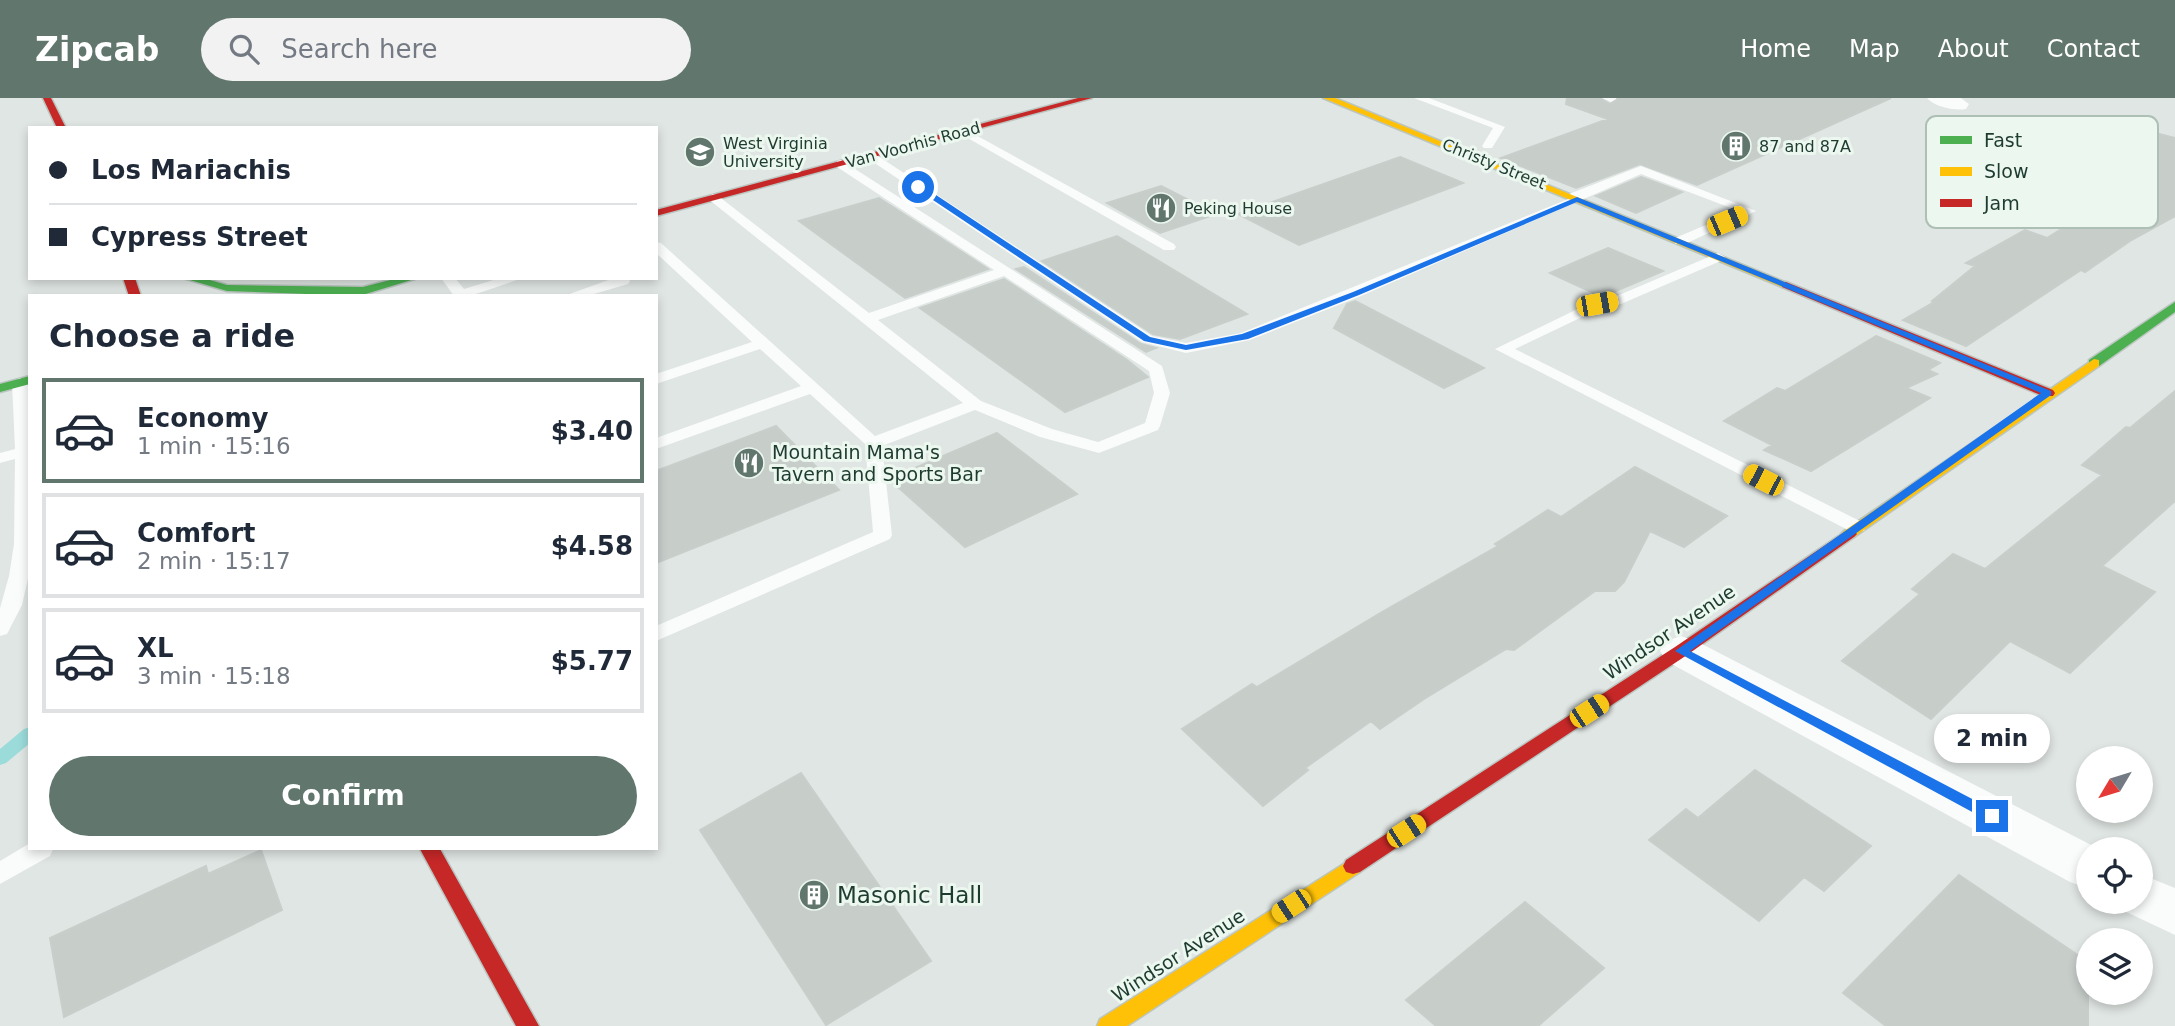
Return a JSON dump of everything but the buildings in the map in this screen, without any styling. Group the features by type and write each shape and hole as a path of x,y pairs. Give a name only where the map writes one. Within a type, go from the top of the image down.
{"street":[{"path":"47,98 61,126"},
{"name":"Van Voorhis Road","path":"658,212 1088,98"},
{"name":"Christy Street","path":"1327,98 2048,393"},
{"path":"197,280 227,288 365,290"},
{"path":"352,294 404,280"},
{"name":"Windsor Avenue","path":"1108,1026 1681,651 2175,306"},
{"path":"0,388 25,382"},
{"path":"1681,651 2076,861"},
{"path":"431,850 528,1026"},
{"path":"2153,902 2175,913"}],"lane":[{"path":"1419,98 1499,127 1488,146"},
{"path":"963,131 1170,247"},
{"path":"871,156 1147,339 1186,348 1245,337 1356,293 1641,170 1750,211 1680,241"},
{"path":"713,198 975,404 1046,433 1100,448 1152,426 1162,393 1156,369 841,164"},
{"path":"658,248 873,443 883,535 658,633"},
{"path":"1718,257 1616,301 1597,304 1503,349 1857,527"},
{"path":"866,319 1005,271"},
{"path":"450,280 460,294"},
{"path":"464,294 510,280"},
{"path":"578,294 622,280"},
{"path":"658,378 763,343"},
{"path":"0,629 16,593 24,560 25,382"},
{"path":"658,443 812,388"},
{"path":"873,443 975,404"},
{"path":"0,458 23,452"},
{"path":"0,874 39,850"}],"waterway":[{"path":"0,759 28,735"}],"traffic: fast":[{"path":"197,280 227,288 365,291"},
{"path":"352,294 405,280"},
{"path":"2094,363 2175,306"},
{"path":"0,388 28,381"}],"traffic: slow":[{"path":"1327,98 1786,285"},
{"path":"1849,534 2094,363"},
{"path":"1108,1026 1353,866"}],"traffic: jam":[{"path":"47,98 61,126"},
{"path":"658,212 1088,98"},
{"path":"130,280 134,294"},
{"path":"1786,285 2048,393"},
{"path":"1353,866 1681,651 1849,534"},
{"path":"431,850 528,1026"}],"place":[{"name":"87 and 87A","path":"1736,146"},
{"name":"West Virginia University","path":"700,152"},
{"name":"Peking House","path":"1161,208"},
{"name":"Mountain Mama's Tavern and Sports Bar","path":"749,463"},
{"name":"Masonic Hall","path":"814,895"}],"route":[{"path":"918,187 1147,339 1186,348 1245,337 1577,199 2048,393 1681,651 1992,816"}]}
